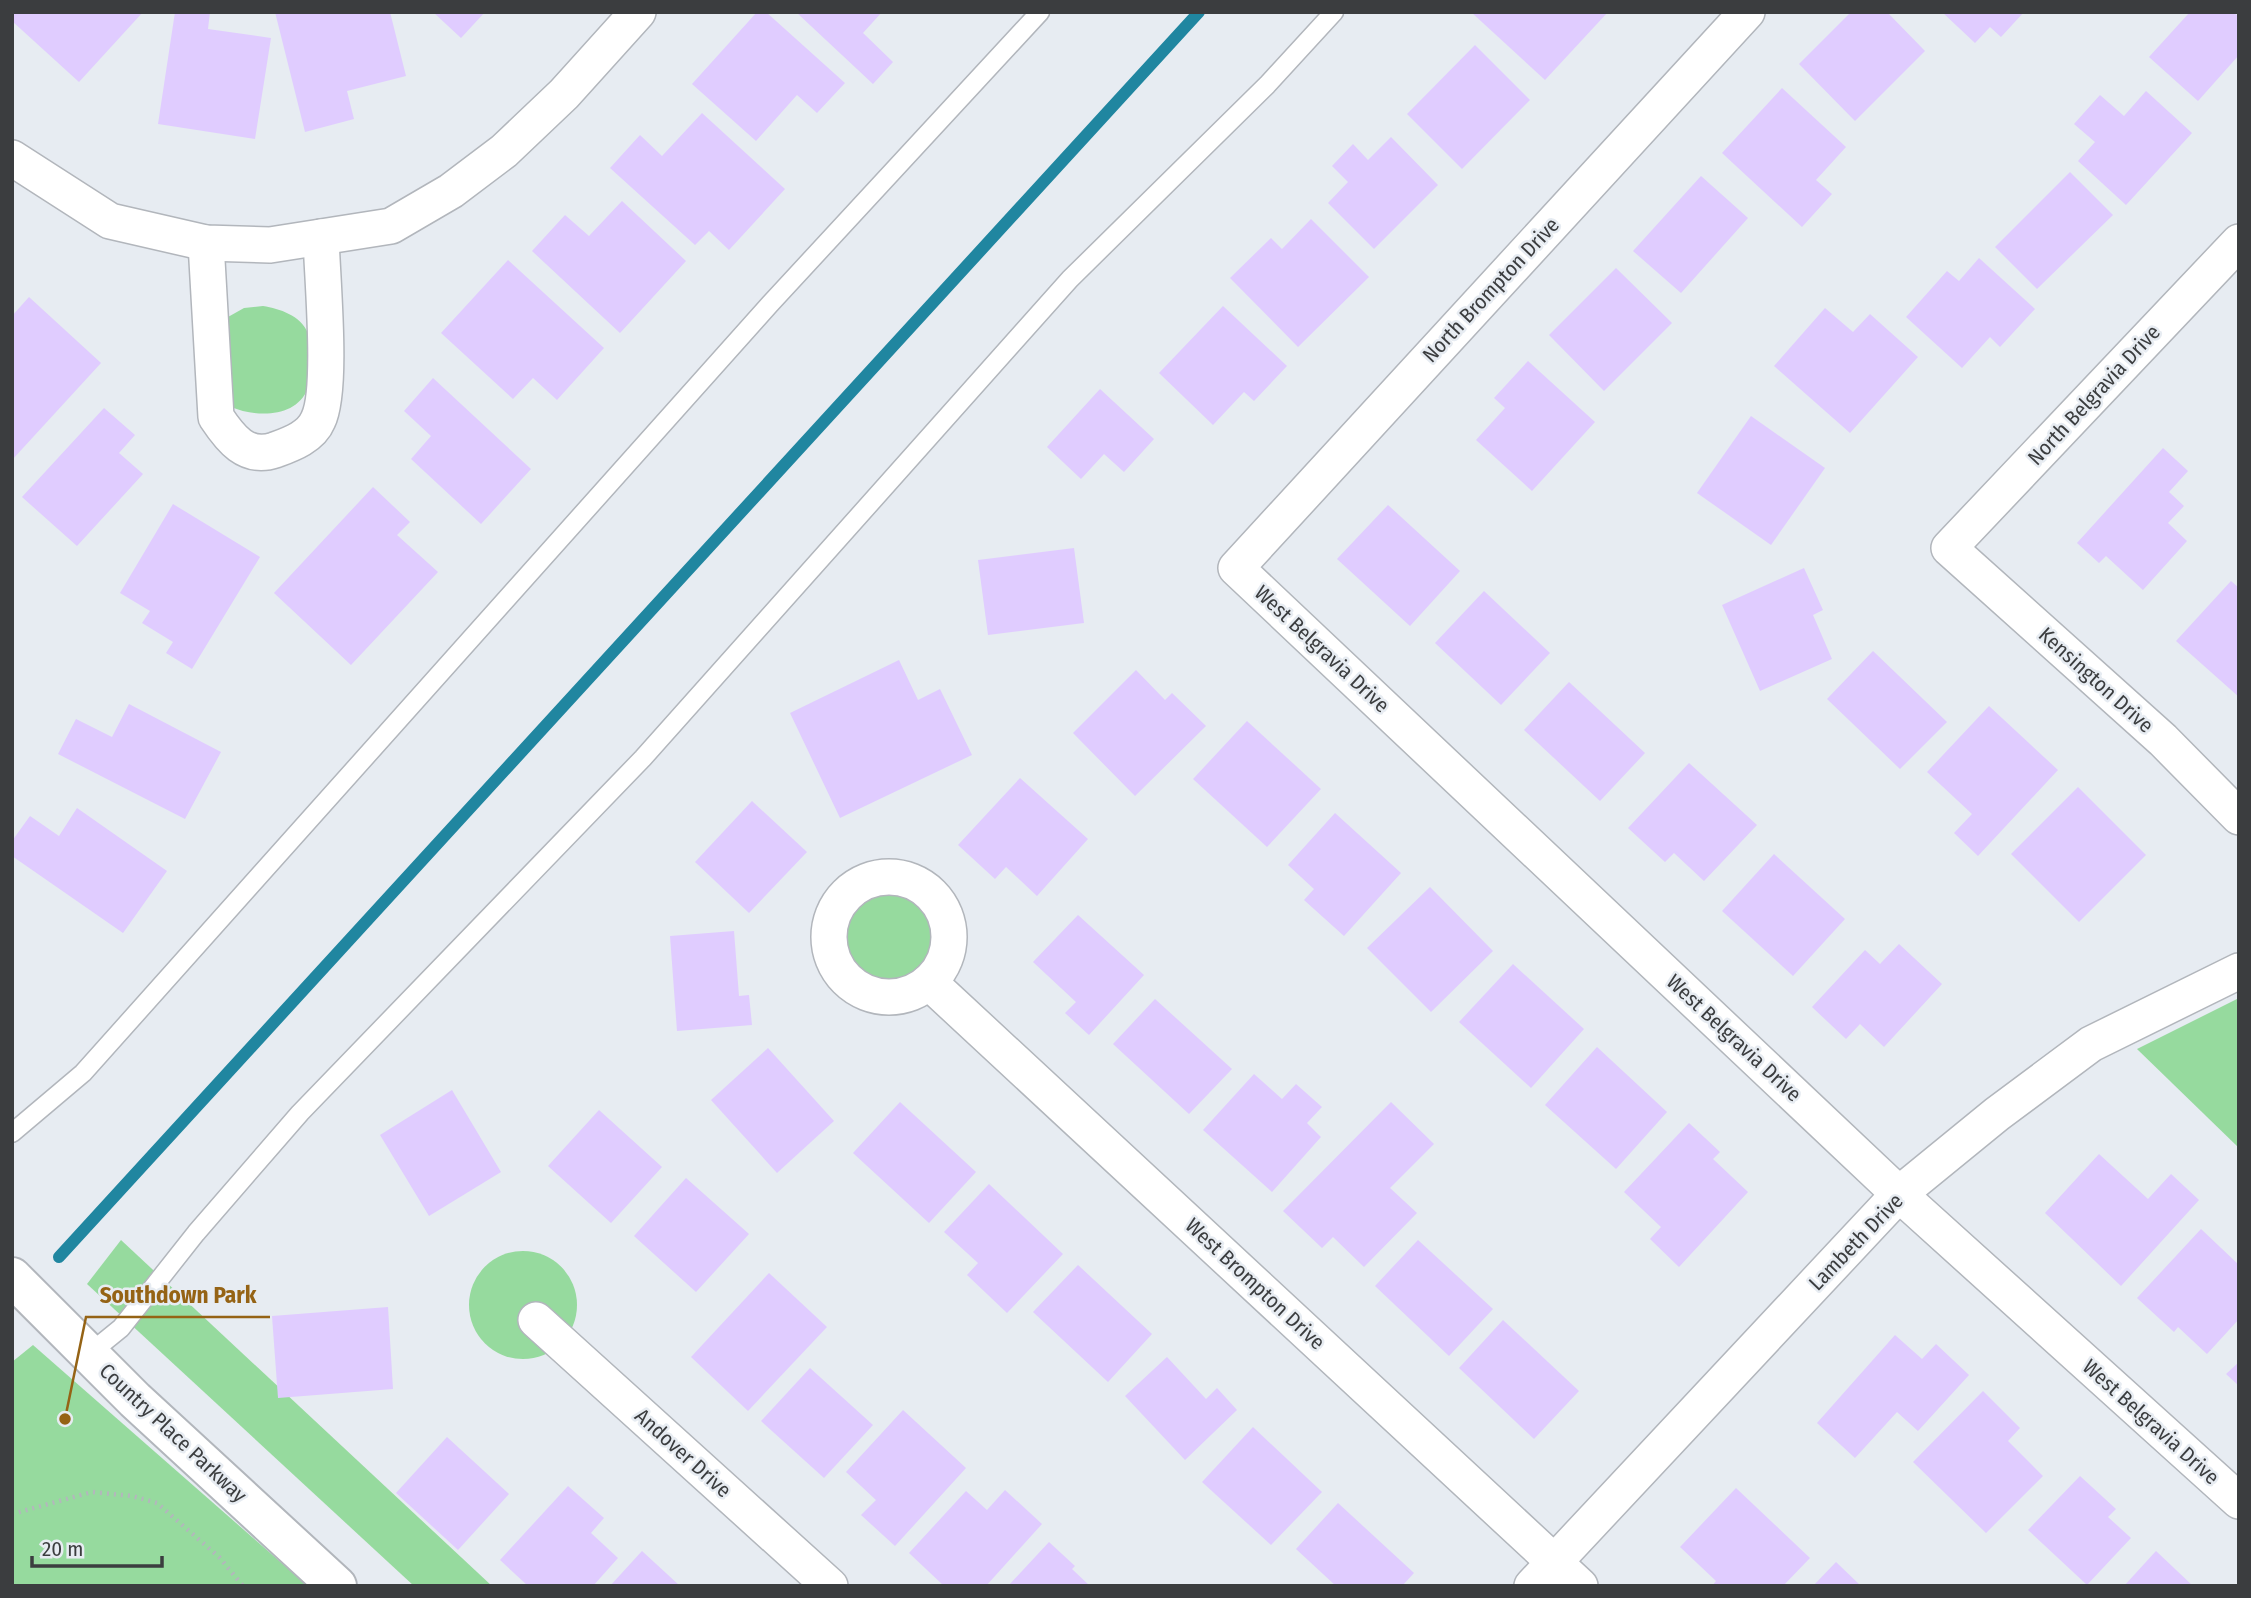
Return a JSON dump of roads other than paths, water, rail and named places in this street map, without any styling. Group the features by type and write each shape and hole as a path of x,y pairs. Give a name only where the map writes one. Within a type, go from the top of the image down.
{"street":[{"path":"12,158 110,221 206,243 270,245 391,226 451,191 504,151 564,94 638,12"},
{"name":"North Brompton Drive","path":"1236,568 1747,12"},
{"path":"206,243 216,417 230,438 246,451 270,452 299,442 318,421 325,390 321,237"},
{"name":"North Belgravia Drive","path":"1950,548 2239,242"},
{"name":"Kensington Drive","path":"1950,548 2163,740 2239,817"},
{"name":"West Belgravia Drive","path":"1236,568 1899,1194 2239,1501"},
{"name":"Lambeth Drive","path":"1543,1574 1899,1194 1997,1114 2091,1044 2239,971"},
{"name":"West Brompton Drive","path":"929,982 1543,1574 1580,1586"},
{"name":"Country Place Parkway","path":"12,1278 337,1586"},
{"name":"Andover Drive","path":"536,1320 830,1586"}],"lane":[{"path":"12,1133 83,1073 770,303 1040,12"},
{"path":"89,1353 121,1328 196,1233 300,1113 643,758 1070,279 1267,85 1334,12"}],"waterway":[{"path":"59,1257 1199,12"}],"place":[{"name":"Southdown Park","path":"65,1419"}]}
